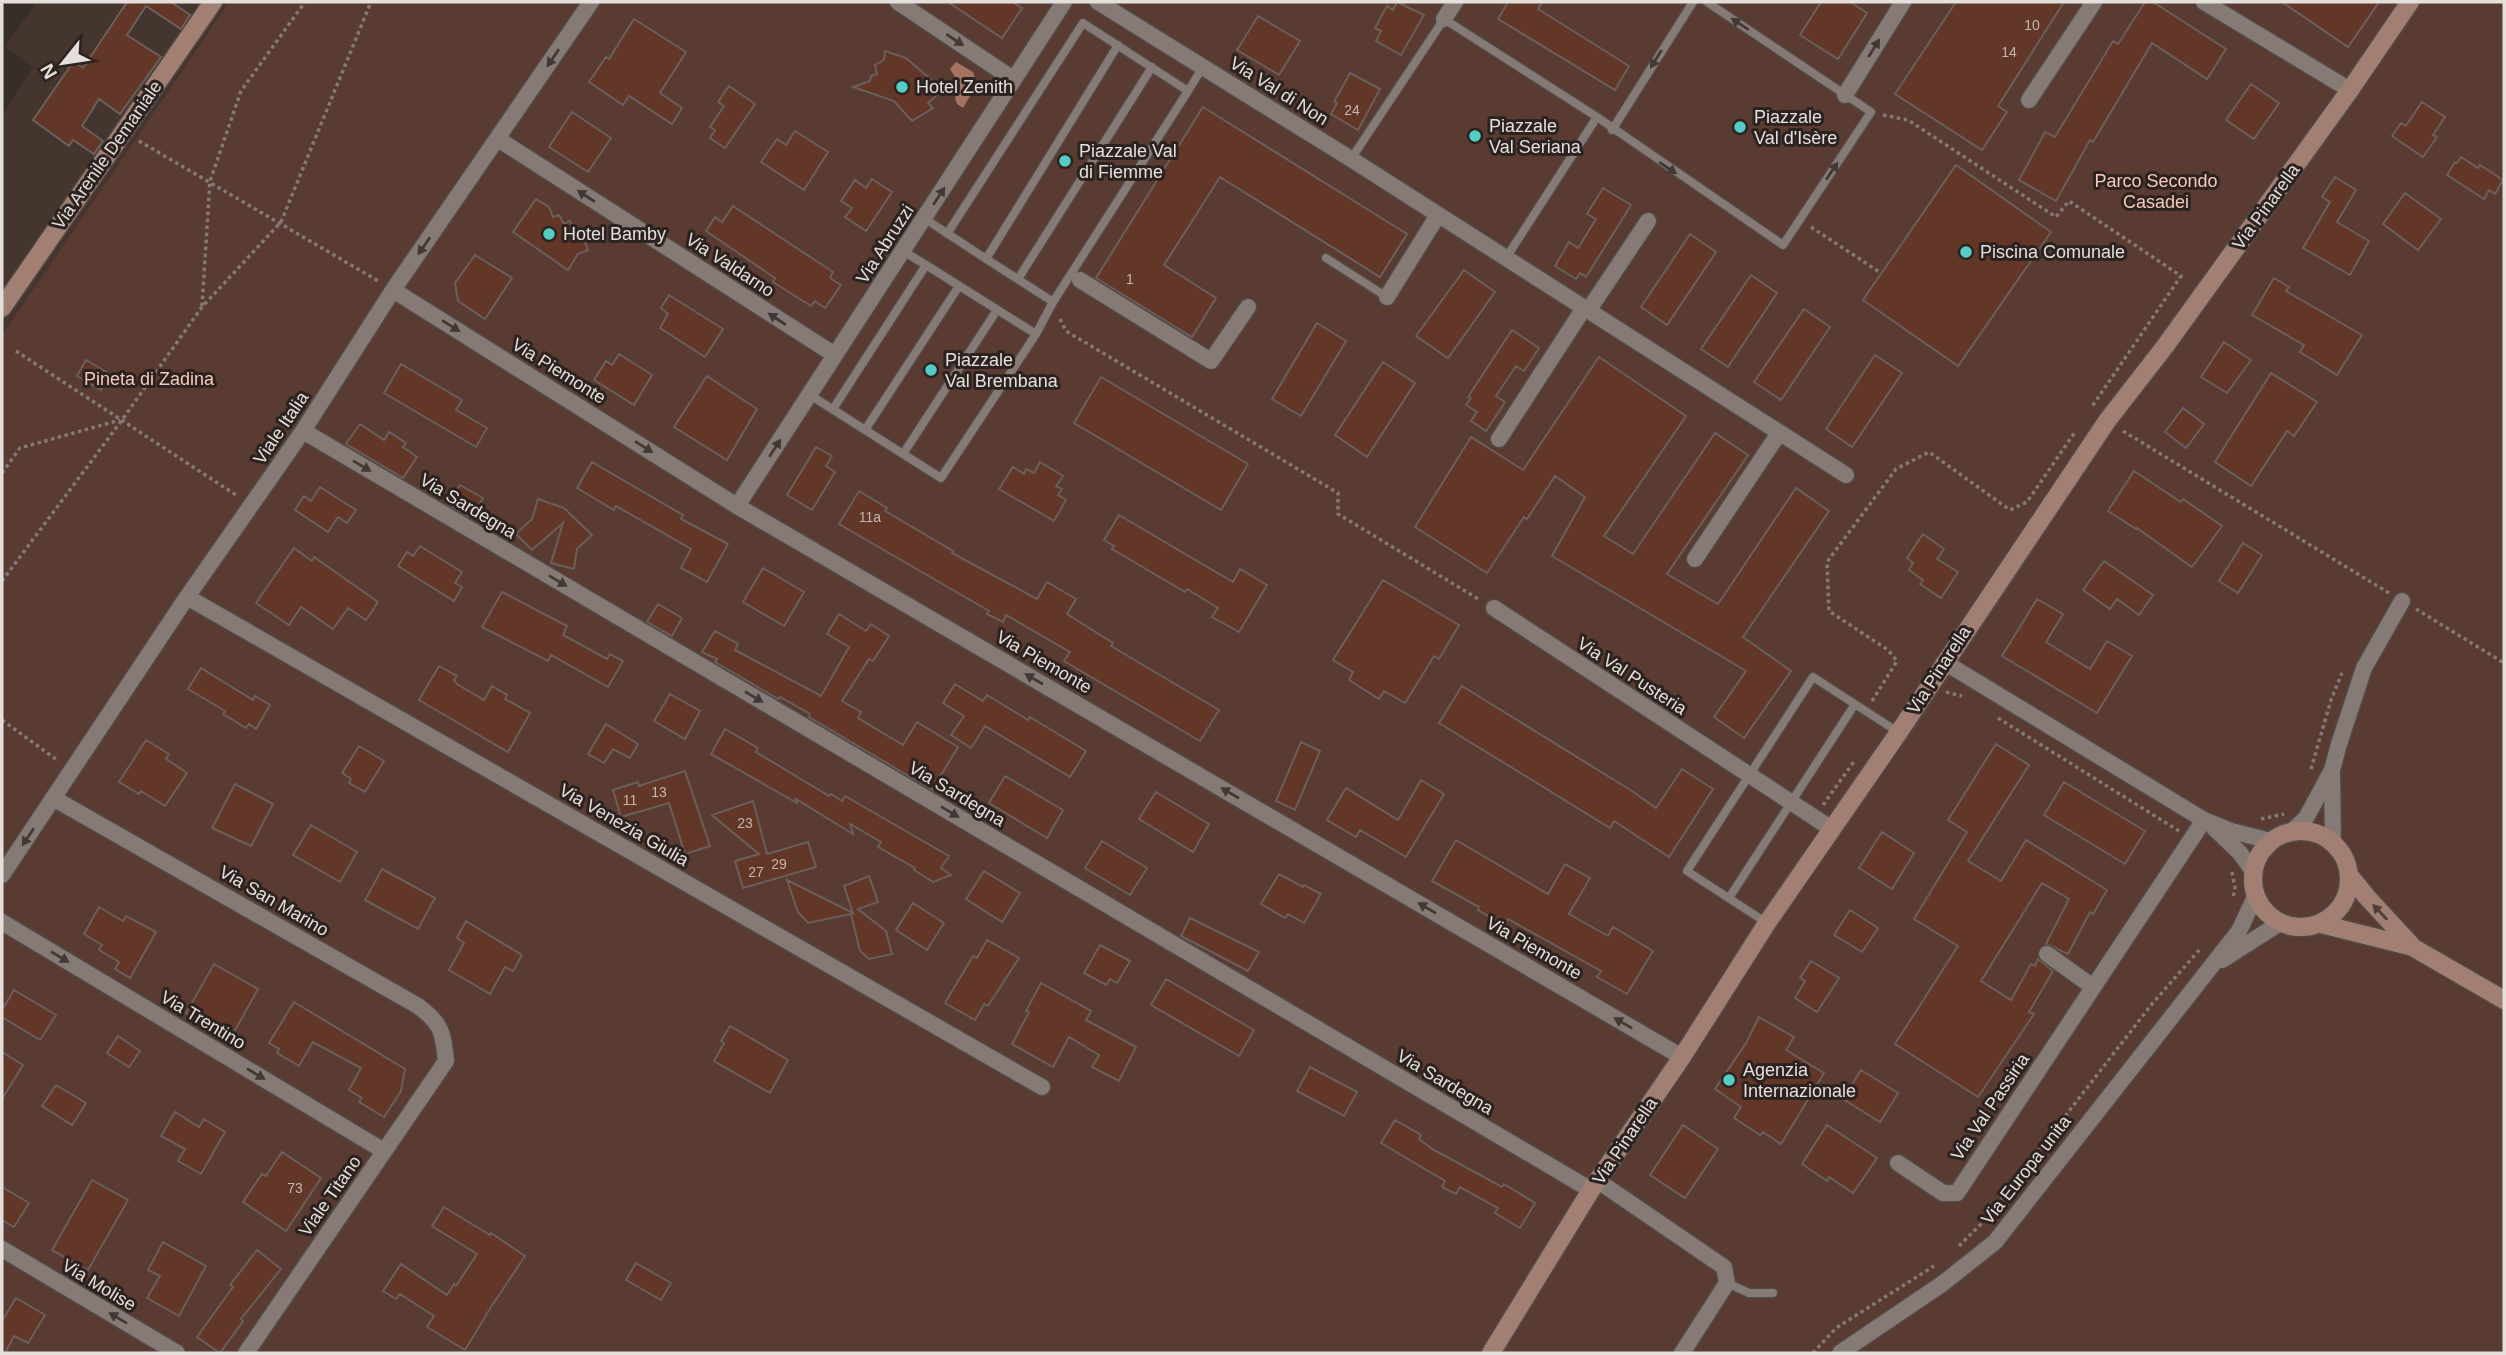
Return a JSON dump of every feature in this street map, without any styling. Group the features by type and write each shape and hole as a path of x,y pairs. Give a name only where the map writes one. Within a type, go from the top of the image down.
{"street":[{"name":"Via Arenile Demaniale","path":"2,308 213,2"},
{"name":"Viale Italia","path":"2,875 187,597 303,431 393,290 592,2"},
{"path":"898,2 1013,79"},
{"name":"Via Abruzzi","path":"737,506 903,251 919,236 924,218 1064,2"},
{"name":"Via Val di Non","path":"1098,2 1846,475"},
{"path":"1444,19 1455,2"},
{"path":"1845,95 1903,2"},
{"path":"2029,100 2094,2"},
{"path":"2204,2 2350,90"},
{"name":"Via Pinarella","path":"1492,1353 1595,1186 1682,1057 1767,923 1899,732 2107,421 2166,345 2350,90 2410,2"},
{"name":"Via Valdarno","path":"498,139 835,355"},
{"path":"1387,297 1438,215"},
{"path":"1499,439 1648,221"},
{"path":"1080,280 1211,361 1248,307"},
{"name":"Via Piemonte","path":"393,290 737,506 1682,1057"},
{"name":"Via Sardegna","path":"303,431 1595,1186 1724,1267 1727,1283"},
{"path":"1695,559 1779,433"},
{"name":"Via Venezia Giulia","path":"187,597 1042,1087"},
{"path":"2291,832 2313,832 2333,843 2346,863 2349,875 2343,904 2333,916 2321,924 2307,928 2294,928 2280,923 2270,917 2255,897 2252,884 2256,859 2271,841 2291,832 2306,818 2332,770 2364,668 2402,601"},
{"name":"Via Val Pusteria","path":"1494,608 1832,829"},
{"path":"1944,662 2204,820 2231,831 2271,841"},
{"path":"2332,770 2333,843"},
{"name":"Via San Marino","path":"53,798 418,1006 436,1020 444,1038 446,1061"},
{"path":"2204,820 2240,853 2253,871"},
{"name":"Via Val Passiria","path":"1898,1163 1943,1193 1957,1193 2204,820"},
{"path":"2349,875 2414,948"},
{"name":"Via Europa unita","path":"1840,1353 1942,1284 1995,1242 2239,931 2255,897"},
{"name":"Via Trentino","path":"2,922 384,1151"},
{"name":"Via Europa unita","path":"2206,971 2245,943 2280,923"},
{"path":"2321,924 2414,948 2504,1000"},
{"path":"2047,954 2093,987"},
{"name":"Viale Titano","path":"246,1353 446,1061"},
{"name":"Via Molise","path":"2,1249 177,1353"},
{"path":"1682,1353 1727,1283"}],"lane":[{"path":"1612,130 1693,2"},
{"path":"1350,159 1444,19 1597,117 1612,130 1783,245 1871,112 1707,2"},
{"path":"947,234 1083,23 1188,90"},
{"path":"986,259 1118,45"},
{"path":"1018,279 1152,67"},
{"path":"810,395 941,478 1036,334 1053,302 1203,67"},
{"path":"1506,258 1597,117"},
{"path":"924,218 1053,302"},
{"path":"903,251 1036,334"},
{"path":"1326,258 1387,297"},
{"path":"833,409 926,265"},
{"path":"865,430 959,286"},
{"path":"903,454 998,310"},
{"path":"1767,923 1687,871 1813,677 1899,732"},
{"path":"1729,898 1855,704"},
{"path":"1727,1283 1749,1293 1773,1293"}],"path":[{"path":"202,307 210,181 241,91 305,2"},
{"path":"2,580 122,420 202,307 281,222 371,2"},
{"path":"1871,112 1908,120 2056,217 2069,201 2181,276 2089,412"},
{"path":"139,141 393,290"},
{"path":"1811,227 1881,273"},
{"path":"1058,315 1066,331 1338,493 1338,514 1494,608"},
{"path":"16,351 251,505"},
{"path":"2,473 20,447 122,420"},
{"path":"2107,421 2504,663"},
{"path":"1865,710 1897,661 1888,650 1829,611 1827,562 1896,469 1928,452 2010,510 2027,502 2081,423"},
{"path":"2309,778 2331,700 2343,670"},
{"path":"2,720 72,770"},
{"path":"2255,819 2267,819 2288,812"}],"shaded area":[{"path":"37,2 229,2 2,335 2,115 33,67 5,46"},
{"path":"956,62 973,72 977,84 963,108 957,104 955,98 960,85 950,69"}],"green space":[{"path":"229,2 2504,2 2504,1353 2,1353 2,335"}],"building":[{"path":"127,2 171,2 190,15 181,29 146,6 127,35 161,57 120,114 99,99 82,126 103,141 94,154 73,140 69,146 33,120 74,61 83,68"},
{"path":"948,2 1012,2 1022,8 1002,38"},
{"path":"1397,2 1424,15 1401,55 1376,41 1381,31 1375,28 1387,6 1393,10"},
{"path":"1508,2 1542,2 1538,9 1629,66 1615,90 1498,19"},
{"path":"1821,2 1850,2 1867,13 1838,59 1800,35"},
{"path":"1956,2 2064,2 1998,106 2007,112 1982,150 1895,94"},
{"path":"2145,2 2153,2 2226,49 2207,79 2152,43 2093,142 2090,140 2056,201 2019,180 2045,132 2055,137 2113,41 2118,44"},
{"path":"2282,2 2379,2 2348,47"},
{"path":"1258,16 1300,41 1279,75 1237,50"},
{"path":"634,19 686,52 660,93 682,108 672,124 629,96 623,105 589,82 606,57 609,59"},
{"name":"Hotel Zenith","path":"885,51 906,58 943,90 928,103 933,108 912,121 894,101 853,87 870,81 871,76 877,74 875,65 884,60"},
{"path":"1350,73 1380,89 1358,130 1331,114 1337,103 1334,102"},
{"path":"2251,84 2279,103 2254,139 2226,120"},
{"path":"729,86 755,104 725,148 710,138 715,130 710,127 724,106 718,102"},
{"path":"2422,102 2445,117 2433,135 2437,137 2423,157 2392,136 2401,123 2406,126"},
{"path":"1203,107 1407,234 1380,277 1220,177 1164,265 1216,298 1192,337 1096,278"},
{"path":"572,112 611,138 588,172 549,147"},
{"path":"795,131 828,152 804,190 761,162 777,139 786,145"},
{"path":"2461,157 2478,168 2480,165 2503,180 2495,194 2489,190 2484,199 2447,175"},
{"name":"Piscina Comunale","path":"1956,165 2051,232 1958,366 1863,300"},
{"path":"2335,177 2356,190 2337,222 2369,241 2350,275 2303,248 2330,202 2322,197"},
{"path":"872,179 892,192 866,231 845,217 852,208 841,201 855,180 866,188"},
{"path":"1603,188 1631,205 1586,277 1580,273 1576,279 1555,266 1569,242 1578,248 1596,219 1587,214"},
{"path":"2405,193 2441,219 2418,250 2383,224"},
{"name":"Hotel Bamby","path":"536,199 549,207 553,217 559,215 564,224 570,221 574,232 580,230 588,250 578,254 568,270 513,232"},
{"path":"733,206 833,272 830,278 841,285 825,308 815,301 811,306 773,282 775,278 706,231 715,217 722,222"},
{"path":"1690,234 1716,252 1667,325 1641,307"},
{"path":"475,255 512,278 485,319 458,301 455,283"},
{"path":"1464,270 1495,292 1448,358 1416,336"},
{"path":"1751,275 1777,293 1728,367 1701,349"},
{"path":"2274,278 2289,287 2286,291 2362,335 2337,375 2300,352 2304,345 2252,315"},
{"path":"669,295 723,329 705,357 660,328 668,314 661,308"},
{"path":"1804,309 1830,327 1781,400 1754,382"},
{"path":"1317,323 1346,341 1301,416 1272,399"},
{"path":"1512,330 1539,348 1524,371 1516,366 1496,396 1505,402 1486,431 1471,421 1477,412 1466,405 1471,398 1468,397"},
{"path":"2224,342 2251,360 2227,393 2201,377"},
{"path":"619,354 652,375 634,405 594,380 606,361 612,365"},
{"path":"1875,355 1902,373 1852,447 1826,429"},
{"path":"1599,357 1686,416 1604,536 1633,554 1715,433 1748,455 1667,574 1718,604 1796,488 1829,511 1743,637 1791,671 1744,738 1714,717 1746,671 1552,556 1585,497 1555,476 1487,573 1415,527 1471,437 1523,470"},
{"path":"86,360 110,374 101,390 77,376"},
{"path":"1383,362 1415,383 1367,457 1335,435"},
{"path":"401,364 462,400 456,410 487,428 476,447 384,393"},
{"path":"2271,373 2317,402 2294,436 2287,431 2251,486 2215,462"},
{"path":"707,376 757,409 727,460 674,427"},
{"path":"1101,377 1248,464 1221,510 1074,423"},
{"path":"2183,408 2204,424 2186,448 2165,432"},
{"path":"360,424 384,440 389,432 406,443 403,447 417,457 403,478 346,444"},
{"path":"816,447 832,456 826,466 835,472 812,510 787,495"},
{"path":"592,462 683,515 681,519 728,544 707,582 681,568 691,549 616,506 614,510 577,488"},
{"path":"1040,462 1063,476 1056,486 1062,489 1058,495 1066,500 1054,521 999,489 1013,467 1024,474 1026,469 1034,473"},
{"path":"2134,471 2181,502 2183,499 2222,526 2192,567 2108,511"},
{"path":"460,485 483,498 471,518 448,504"},
{"path":"320,487 356,510 347,523 338,517 328,532 295,510 304,496 311,501"},
{"path":"859,491 887,508 885,511 953,551 952,553 1037,599 1047,582 1076,599 1067,614 1113,643 1111,646 1219,710 1200,741 1064,661 1070,652 1006,615 1003,622 987,614 989,611 839,524"},
{"path":"538,499 564,508 592,535 577,549 574,569 551,563 563,523 532,550 516,534 532,519"},
{"path":"1119,515 1233,582 1240,569 1267,585 1239,632 1212,617 1218,608 1112,549 1114,546 1104,540"},
{"path":"1923,534 1944,549 1937,559 1958,572 1941,598 1920,584 1923,580 1909,570 1913,563 1907,558"},
{"path":"2243,543 2262,555 2238,593 2219,581"},
{"path":"420,546 462,572 455,583 462,587 454,601 398,566 407,552 413,556"},
{"path":"294,548 312,561 314,557 378,602 366,620 348,608 333,629 301,607 289,625 256,603"},
{"path":"2104,561 2153,595 2139,615 2117,599 2110,609 2083,590"},
{"path":"763,568 804,592 784,626 743,602"},
{"path":"1383,580 1459,625 1439,659 1434,656 1405,703 1384,691 1379,699 1349,680 1353,672 1333,660"},
{"path":"502,592 567,626 563,635 607,659 610,654 623,661 608,687 551,655 548,661 482,627"},
{"path":"2037,599 2063,614 2046,642 2090,669 2107,641 2132,656 2097,713 2002,656"},
{"path":"658,604 682,618 672,636 647,622"},
{"path":"839,614 866,631 871,624 889,636 873,661 869,659 842,701 861,712 858,718 903,745 917,722 958,747 932,790 809,717 810,714 780,697 778,699 702,652 715,631 738,644 735,650 821,696 849,647 827,634"},
{"path":"439,666 457,676 454,680 457,684 484,700 492,686 507,695 505,699 530,713 508,752 419,700"},
{"path":"201,668 253,700 255,696 270,705 256,729 249,724 246,728 223,714 225,711 188,689"},
{"path":"955,684 983,701 987,695 1086,751 1070,777 985,726 971,748 951,735 964,716 943,703"},
{"path":"1462,686 1656,808 1682,769 1713,789 1669,857 1614,821 1610,828 1439,723"},
{"path":"670,694 700,711 685,739 654,721"},
{"path":"606,724 638,744 630,758 613,749 604,763 588,754"},
{"path":"725,729 758,748 756,752 829,796 831,794 842,801 845,796 949,856 941,868 951,875 933,882 914,870 915,868 878,847 881,842 850,824 853,834 796,799 797,803 711,754"},
{"path":"146,740 169,754 166,759 187,773 165,806 141,791 139,794 119,782"},
{"path":"1301,742 1320,751 1295,810 1276,801"},
{"path":"1996,744 2029,765 1968,861 2001,881 2026,840 2107,890 2093,914 2090,912 2068,954 2046,944 2069,899 2042,883 1981,981 2011,1000 2031,964 2035,966 2038,959 2053,971 2029,1012 2034,1014 1978,1097 1895,1044 1958,946 1914,919 1967,832 1948,820"},
{"path":"359,746 384,761 365,792 349,783 351,779 342,773"},
{"path":"685,771 710,846 685,854 669,803 621,817 613,790 638,782 639,786"},
{"path":"1005,776 1063,810 1047,838 989,803"},
{"path":"1421,780 1444,794 1406,857 1360,830 1356,837 1327,820 1346,788 1398,820"},
{"path":"2064,782 2145,831 2125,864 2044,815"},
{"path":"235,784 273,804 251,846 212,828"},
{"path":"1156,792 1209,824 1193,852 1139,819"},
{"path":"753,801 767,854 808,842 816,867 743,888 735,861 759,854 712,815"},
{"path":"311,825 357,852 340,882 293,855"},
{"path":"1882,832 1914,853 1892,889 1859,868"},
{"path":"1456,840 1548,894 1565,864 1590,878 1569,914 1608,936 1613,927 1653,951 1627,994 1597,977 1601,971 1508,919 1505,925 1432,881"},
{"path":"1102,841 1147,868 1130,895 1085,868"},
{"path":"382,869 435,898 418,929 365,900"},
{"path":"984,871 1020,893 1002,922 966,899"},
{"path":"1279,874 1321,894 1304,923 1288,914 1285,918 1261,904"},
{"path":"869,876 878,902 858,909 886,931 892,954 869,959 860,951 851,914 808,923 798,912 787,880 853,913 844,886"},
{"path":"913,903 944,923 927,950 896,930"},
{"path":"99,907 123,921 126,916 156,932 130,978 115,969 119,962 99,950 102,945 84,934"},
{"path":"1850,910 1878,928 1862,952 1834,935"},
{"path":"1190,918 1259,952 1248,971 1181,936"},
{"path":"466,921 522,955 513,971 505,967 490,994 449,970 464,943 457,938"},
{"path":"987,940 1019,958 988,1006 984,1004 975,1020 945,1003 973,956 977,958"},
{"path":"1100,945 1130,961 1117,983 1110,979 1106,985 1084,973"},
{"path":"1811,961 1839,978 1817,1012 1795,998 1805,981 1800,978"},
{"path":"214,964 258,989 228,1043 207,1031 211,1026 186,1013"},
{"path":"1166,979 1254,1030 1239,1056 1151,1005"},
{"path":"1041,983 1091,1011 1086,1020 1136,1047 1119,1081 1092,1067 1099,1055 1069,1037 1053,1067 1012,1044"},
{"path":"14,990 56,1015 40,1040 2,1017 2,1010"},
{"path":"294,1002 405,1069 401,1091 384,1117 359,1102 362,1098 349,1090 361,1068 313,1042 299,1066 277,1053 279,1049 269,1043"},
{"path":"1759,1017 1794,1037 1786,1050 1824,1073 1781,1144 1763,1132 1760,1135 1734,1118 1741,1107 1715,1089 1746,1043"},
{"path":"730,1026 788,1060 770,1093 714,1061"},
{"path":"118,1036 140,1051 129,1067 107,1053"},
{"path":"2,1052 23,1065 2,1099"},
{"path":"1310,1067 1357,1092 1344,1116 1297,1091"},
{"path":"1861,1070 1898,1093 1880,1122 1843,1099"},
{"path":"56,1085 86,1103 72,1125 42,1106"},
{"path":"175,1112 199,1127 204,1119 225,1132 201,1174 178,1161 185,1149 161,1136"},
{"path":"1395,1120 1421,1135 1419,1139 1432,1149 1502,1187 1504,1184 1535,1203 1520,1228 1495,1213 1498,1208 1460,1187 1456,1194 1442,1187 1445,1181 1381,1143"},
{"path":"1683,1125 1718,1149 1685,1198 1650,1175"},
{"path":"1827,1125 1877,1158 1853,1193 1829,1177 1827,1181 1802,1164"},
{"path":"282,1152 321,1178 286,1231 243,1202 262,1174 266,1176"},
{"path":"92,1180 128,1200 88,1270 52,1250"},
{"path":"2,1187 29,1203 14,1227 2,1220"},
{"path":"444,1207 525,1256 465,1350 427,1327 434,1316 400,1294 396,1299 383,1291 401,1264 447,1295 454,1284 456,1286 477,1254 432,1226"},
{"path":"163,1242 206,1266 179,1316 147,1298 160,1276 148,1270"},
{"path":"257,1250 281,1269 241,1319 243,1321 220,1353 197,1337 233,1287 230,1285"},
{"path":"636,1263 671,1283 661,1300 626,1280"},
{"path":"16,1298 45,1315 28,1343 14,1336 5,1353 2,1353 2,1321"}],"place":[{"name":"Hotel Zenith","path":"902,87"},
{"name":"Piazzale Val d'Isère","path":"1740,127"},
{"name":"Piazzale Val Seriana","path":"1475,136"},
{"name":"Piazzale Val di Fiemme","path":"1065,161"},
{"name":"Hotel Bamby","path":"549,234"},
{"name":"Piscina Comunale","path":"1966,252"},
{"name":"Piazzale Val Brembana","path":"931,370"},
{"name":"Agenzia Internazionale","path":"1729,1080"}],"park label":[{"name":"Parco Secondo Casadei","path":"2156,191"},
{"name":"Pineta di Zadina","path":"149,379"}]}
